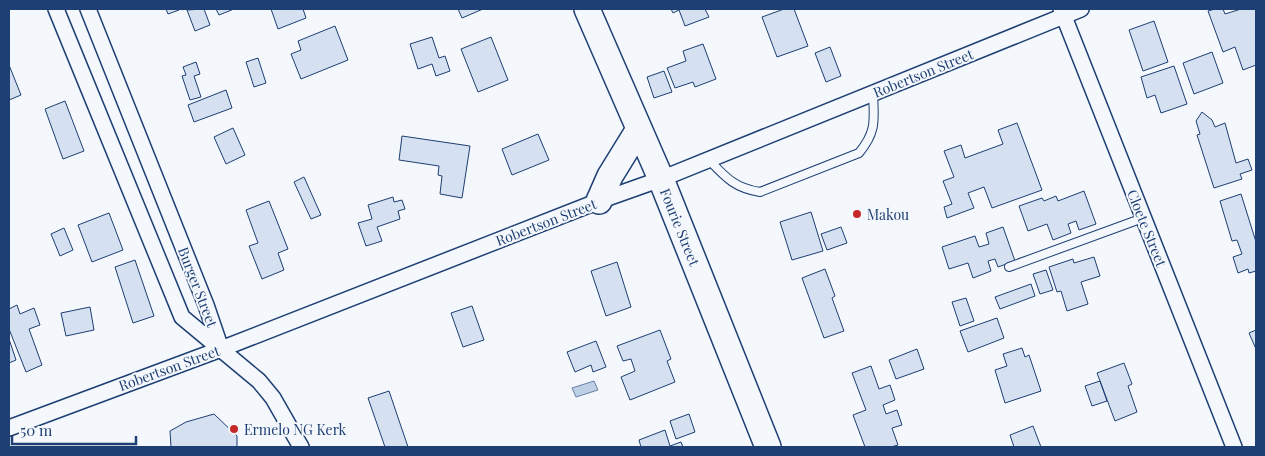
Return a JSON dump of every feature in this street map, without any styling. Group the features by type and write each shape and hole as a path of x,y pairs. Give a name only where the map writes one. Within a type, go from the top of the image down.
{"highway":[{"name":"Fourie Street","path":"587,9 661,179 768,447"},
{"path":"599,201 610,176 639,129"}],"street":[{"name":"Burger Street","path":"56,9 182,317 221,349"},
{"name":"Burger Street","path":"88,9 206,305 221,349"},
{"name":"Robertson Street","path":"9,428 221,349 599,201 661,179 873,93 1062,12 1081,9"},
{"name":"Cloete Street","path":"1062,12 1234,447"},
{"path":"221,349 259,381 289,423 301,447"}],"lane":[{"path":"709,160 727,179 744,189 760,192 859,153 868,142 875,127 873,93"},
{"path":"1009,267 1143,218"}],"water":[{"path":"594,381 598,390 576,397 572,388"}],"building":[{"path":"166,9 178,9 179,10 168,14"},
{"path":"204,9 210,25 195,31 187,10"},
{"path":"216,9 234,9 219,15"},
{"path":"271,9 303,9 306,18 278,29"},
{"path":"458,9 483,9 462,18"},
{"path":"671,9 705,9 709,17 685,26 679,10 673,13"},
{"path":"784,9 794,9 808,46 777,57 762,17"},
{"path":"1223,9 1225,14 1241,9 1256,9 1256,65 1243,70 1235,47 1223,52 1208,11"},
{"path":"1154,21 1168,62 1143,71 1129,30"},
{"path":"335,26 348,60 301,79 291,54 301,50 298,41"},
{"path":"432,37 439,58 445,56 450,71 436,76 432,64 418,69 410,44"},
{"path":"491,37 508,80 478,92 461,49"},
{"path":"703,44 716,79 695,87 693,82 675,88 667,68 686,61 683,51"},
{"path":"830,47 841,76 826,82 815,53"},
{"path":"1212,52 1223,83 1194,94 1183,63"},
{"path":"258,58 266,83 254,87 246,62"},
{"path":"196,62 200,74 194,76 201,97 190,100 182,76 186,75 183,67"},
{"path":"9,65 21,95 9,100"},
{"path":"1174,66 1187,104 1161,113 1155,95 1147,98 1141,77"},
{"path":"664,71 672,92 654,98 647,77"},
{"path":"226,90 232,108 194,122 188,105"},
{"path":"65,101 84,151 63,159 45,109"},
{"path":"1202,112 1212,120 1215,127 1225,123 1236,163 1248,159 1252,170 1240,174 1242,179 1214,188 1197,135 1200,134 1196,121"},
{"path":"1017,123 1042,190 992,208 984,187 968,193 974,208 947,218 944,207 952,204 943,181 954,177 944,151 961,145 965,158 1003,144 998,130"},
{"path":"233,128 245,155 226,164 214,137"},
{"path":"538,134 549,160 512,175 502,149"},
{"path":"402,136 470,146 462,198 440,194 442,176 438,175 439,166 399,160"},
{"path":"304,177 321,215 311,219 294,182"},
{"path":"1084,191 1096,224 1079,230 1076,221 1068,224 1071,233 1053,240 1047,224 1028,231 1019,206 1042,198 1044,201 1056,196 1058,201"},
{"path":"1241,194 1256,242 1256,271 1249,273 1248,269 1238,273 1233,257 1242,254 1237,240 1232,241 1220,201"},
{"path":"393,197 394,202 402,200 405,209 398,211 400,219 377,227 382,241 366,246 358,223 372,219 368,205"},
{"path":"269,201 288,249 278,253 284,270 262,279 249,246 258,243 246,210"},
{"path":"811,212 823,251 792,260 780,222"},
{"path":"109,213 123,250 92,262 78,225"},
{"path":"841,227 847,243 827,250 821,234"},
{"path":"1003,227 1015,261 998,267 995,259 988,261 991,271 973,278 968,263 949,269 942,247 975,236 979,247 989,244 986,233"},
{"path":"64,228 73,250 60,256 51,234"},
{"path":"1094,257 1100,276 1081,282 1088,304 1067,311 1061,291 1057,292 1049,267 1073,259 1074,263"},
{"path":"135,260 154,316 133,323 115,267"},
{"path":"617,262 631,307 606,316 591,271"},
{"path":"825,269 835,296 832,298 844,331 824,338 802,278"},
{"path":"1046,270 1053,290 1040,294 1033,274"},
{"path":"1031,284 1035,296 1000,309 995,297"},
{"path":"966,298 974,321 960,326 952,302"},
{"path":"17,305 20,314 34,308 40,325 29,329 42,365 26,372 9,329 9,309"},
{"path":"472,306 484,340 463,347 451,313"},
{"path":"90,307 94,330 66,336 61,313"},
{"path":"997,318 1004,338 968,352 960,331"},
{"path":"660,330 671,359 667,361 675,382 630,400 621,377 635,371 631,359 623,361 617,346"},
{"path":"1256,330 1256,349 1249,333"},
{"path":"9,339 16,360 9,363"},
{"path":"596,341 606,367 593,372 591,365 575,372 567,352"},
{"path":"1022,348 1025,357 1029,355 1041,391 1005,403 995,370 1007,366 1003,354"},
{"path":"917,349 924,369 896,379 889,360"},
{"path":"1124,363 1132,384 1128,386 1137,412 1115,421 1097,373"},
{"path":"871,366 879,389 890,385 895,400 883,405 886,414 897,410 902,425 892,428 898,445 891,447 865,447 853,415 866,410 852,373"},
{"path":"1100,381 1107,401 1092,406 1085,386"},
{"path":"389,391 408,447 385,447 368,398"},
{"path":"214,414 237,436 237,447 171,447 170,431 186,422"},
{"path":"689,414 695,432 676,439 670,421"},
{"path":"1033,426 1041,447 1014,447 1010,435"},
{"path":"665,430 670,446 681,442 683,447 641,447 639,440"}],"place":[{"name":"Makou","path":"857,214"},
{"name":"Ermelo NG Kerk","path":"234,429"}]}
